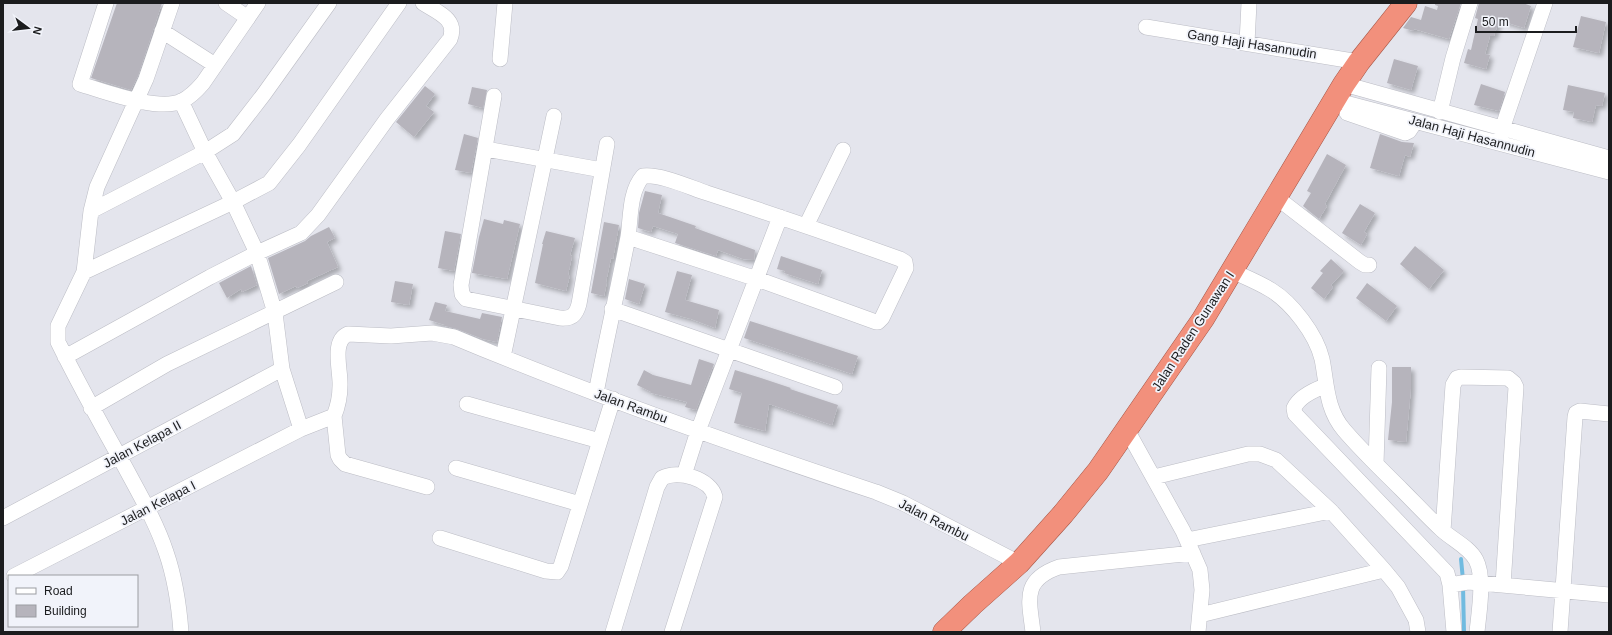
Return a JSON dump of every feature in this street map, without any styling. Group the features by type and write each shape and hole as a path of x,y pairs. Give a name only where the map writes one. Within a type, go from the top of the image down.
{"highway":[{"name":"Jalan Raden Gunawan I","path":"944,632 1019,563 1063,514 1098,471 1203,319 1336,97 1359,62 1406,3"}],"street":[{"path":"106,3 80,84 136,101 150,103 181,101 194,93 215,66 258,3"},
{"path":"172,3 146,79 98,187 91,211 84,272 58,326 58,342 91,408 147,508 166,552 179,604 181,632"},
{"path":"226,3 248,18"},
{"path":"91,211 204,152 233,134 264,94 329,3"},
{"path":"84,272 233,202 269,183 299,145 400,3"},
{"path":"65,357 257,253 301,233 318,216 387,119 454,32 452,24 447,19 423,3"},
{"path":"500,58 505,3"},
{"path":"1247,43 1249,3"},
{"path":"1336,97 1404,132 1410,131 1436,110 1470,3"},
{"path":"1500,136 1545,3"},
{"name":"Gang Haji Hasannudin","path":"1146,27 1359,62"},
{"path":"162,31 215,66"},
{"path":"494,96 461,286 462,294 466,299 568,319 574,316 577,312 607,144"},
{"name":"Jalan Haji Hasannudin","path":"1336,97 1436,110 1500,136"},
{"path":"181,101 204,152 233,202 257,253 275,313 282,369 301,429 334,416 338,455 345,464 427,487"},
{"path":"503,357 554,116"},
{"name":"Jalan Haji Hasannudin","path":"1421,123 1500,136 1583,158 1609,172"},
{"path":"486,149 602,170"},
{"path":"806,226 843,150"},
{"name":"Jalan Haji Hasannudin","path":"1583,158 1609,158"},
{"path":"596,393 612,309 628,237 634,194 638,182 643,176 670,181 806,226 905,262 906,268 880,321 874,322 757,279 628,237"},
{"path":"1276,198 1360,262 1365,265 1369,265"},
{"path":"684,475 698,431 731,349 780,217"},
{"path":"1232,271 1272,290 1281,297 1303,321 1317,344 1322,359 1315,391 1296,405 1294,408 1297,417 1447,574 1464,584 1503,585 1609,595"},
{"path":"91,408 167,364 275,313 336,282"},
{"path":"612,309 731,349 835,387"},
{"name":"Jalan Rambu","path":"334,416 341,385 338,355 339,344 343,336 348,334 391,336 432,333 443,334 698,431 876,492 902,503 1019,563"},
{"path":"1376,464 1379,368"},
{"name":"Jalan Kelapa II","path":"3,518 282,369"},
{"path":"1443,530 1453,385 1457,378 1461,377 1508,378 1516,387 1503,585"},
{"path":"1315,391 1333,413 1338,422 1376,464 1443,530 1475,558 1480,571 1464,584 1454,632"},
{"path":"440,538 546,571 557,572 561,566 613,399"},
{"path":"467,404 600,441"},
{"path":"1560,632 1575,417 1576,413 1580,411 1609,414"},
{"name":"Jalan Kelapa I","path":"16,575 301,429"},
{"path":"1127,430 1154,477 1190,546 1200,570 1202,590 1198,632"},
{"path":"1154,477 1248,454 1260,454 1276,460 1331,510 1384,570 1409,606 1416,620 1418,632"},
{"path":"456,468 580,504"},
{"path":"613,632 657,487 662,478 667,475 684,475 707,484 714,489 716,497 672,632"},
{"path":"1033,632 1030,597 1032,586 1039,577 1047,571 1060,567 1190,546 1331,510"},
{"path":"1200,615 1384,570"},
{"path":"1464,584 1477,632"}],"building":[{"path":"117,3 162,3 138,76 131,90 91,78"},
{"path":"1435,3 1461,3 1449,39 1414,29 1414,31 1403,28 1411,17 1421,20 1425,6 1437,10 1438,6 1435,5"},
{"path":"1479,3 1523,3 1531,6 1524,28 1499,20 1494,36 1490,36 1485,54 1490,55 1486,69 1464,63 1468,49 1471,50 1478,19 1475,18"},
{"path":"1581,16 1606,22 1599,53 1573,47"},
{"path":"1394,59 1418,66 1411,90 1387,83"},
{"path":"1481,84 1505,92 1499,111 1474,105"},
{"path":"1568,85 1605,93 1602,106 1596,105 1592,122 1573,118 1574,112 1563,110"},
{"path":"425,86 435,94 426,106 434,112 414,137 396,122"},
{"path":"472,87 487,90 483,108 468,104"},
{"path":"464,134 478,138 471,173 455,170"},
{"path":"1380,134 1402,142 1414,143 1410,157 1405,155 1399,176 1370,168"},
{"path":"1327,154 1346,165 1325,204 1327,206 1319,219 1303,206 1311,193 1307,191"},
{"path":"645,191 662,195 658,213 696,226 695,228 755,250 754,260 743,259 718,250 716,256 675,243 678,234 653,226 651,232 638,228 639,213"},
{"path":"1360,204 1375,213 1364,232 1367,234 1361,245 1342,233"},
{"path":"484,219 503,224 504,220 520,224 507,279 472,273"},
{"path":"604,222 619,225 604,296 591,293"},
{"path":"329,227 335,238 327,242 338,267 307,281 308,283 297,288 296,286 279,294 268,258 305,241 311,236"},
{"path":"445,231 461,234 454,271 438,268"},
{"path":"546,231 575,238 570,255 572,256 568,275 570,275 566,291 535,283 542,244"},
{"path":"1415,246 1444,270 1429,289 1400,264"},
{"path":"781,256 822,270 818,284 784,273 785,271 777,269"},
{"path":"1331,259 1344,271 1331,285 1333,287 1324,299 1311,288 1323,273 1320,271"},
{"path":"251,266 257,285 242,292 241,289 227,298 219,283"},
{"path":"677,271 692,275 685,300 719,310 715,328 691,319 665,312"},
{"path":"629,279 645,284 639,304 625,299"},
{"path":"395,281 413,284 409,305 391,302"},
{"path":"1367,283 1397,306 1386,321 1356,298"},
{"path":"435,302 447,305 445,311 480,319 482,313 502,317 497,342 483,339 429,320"},
{"path":"750,321 858,356 852,374 744,338"},
{"path":"699,359 714,364 696,410 685,407 687,402 651,393 637,385 644,370 653,375 691,385"},
{"path":"1392,367 1411,367 1411,388 1406,442 1388,440 1392,402"},
{"path":"735,370 838,405 832,425 769,404 765,431 734,423 742,393 729,389"}],"waterway":[{"path":"1461,559 1463,580"},
{"path":"1463,586 1464,632"}]}
